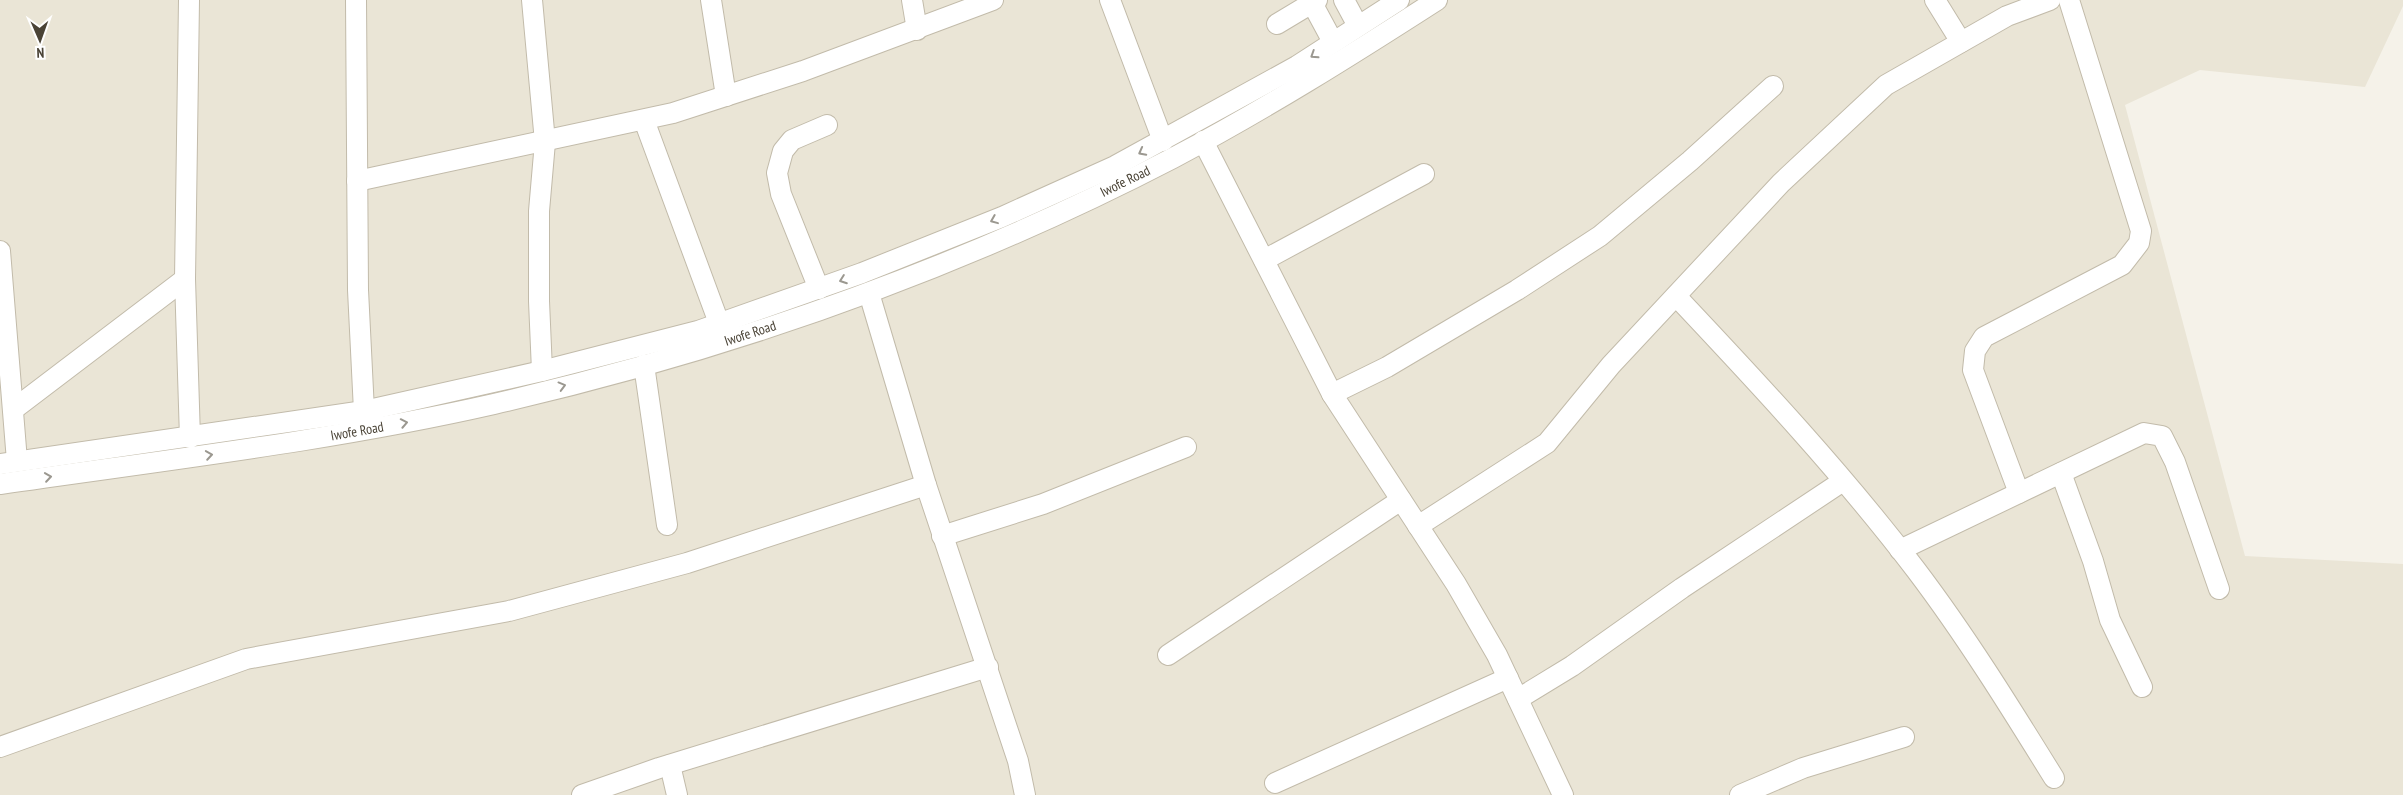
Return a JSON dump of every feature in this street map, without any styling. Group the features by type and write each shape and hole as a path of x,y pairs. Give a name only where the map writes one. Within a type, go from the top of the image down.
{"street":[{"path":"189,0 185,279 190,438"},
{"path":"356,0 358,290 364,411"},
{"path":"532,0 545,142 540,211 539,301 542,371"},
{"path":"711,0 726,96"},
{"path":"912,0 917,30"},
{"path":"357,181 673,113 917,30 993,0"},
{"path":"1110,0 1163,141"},
{"path":"1344,0 1358,26"},
{"name":"Iwofe Road","path":"8,463 190,438 364,411 542,371 698,331 819,289 1002,217 1115,166 1297,66 1399,0"},
{"name":"Iwofe Road","path":"0,484 179,460 364,430 495,404 644,365 869,293 1010,235 1124,183 1306,84 1437,0"},
{"path":"1935,0 1962,42"},
{"path":"2019,493 1973,370 1976,351 1984,337 2122,265 2140,243 2140,231 2069,0"},
{"path":"1418,526 1548,443 1611,365 1781,183 1886,84 2006,16 2044,1"},
{"path":"1277,24 1314,2 1333,42"},
{"path":"1332,394 1387,367 1517,290 1600,236 1690,161 1773,86"},
{"path":"644,120 719,323"},
{"path":"819,289 780,194 777,173 783,151 792,140 827,125"},
{"path":"1203,141 1332,394 1456,584 1508,678 1563,795"},
{"path":"1264,260 1424,174"},
{"path":"0,251 14,409 8,463"},
{"path":"14,409 185,279"},
{"path":"869,293 942,536 988,667 1018,761 1025,795"},
{"path":"1676,296 1774,400 1900,550 1995,683 2054,778"},
{"path":"644,365 668,525"},
{"path":"488,383 495,404"},
{"path":"1900,550 2144,433 2162,436 2174,462 2219,589"},
{"path":"942,536 1043,504 1186,447"},
{"path":"2061,472 2093,561 2110,620 2142,686"},
{"path":"1518,699 1572,666 1690,582 1843,481"},
{"path":"0,747 246,659 509,611 687,562 926,485"},
{"path":"1168,655 1401,500"},
{"path":"582,795 670,765 988,667"},
{"path":"1276,783 1508,678"},
{"path":"1740,795 1803,768 1904,738"},
{"path":"670,765 677,795"}],"shaded area":[{"path":"0,0 2403,0 2403,6 2365,87 2200,70 2125,105 2245,556 2403,564 2403,795 0,795"}]}
